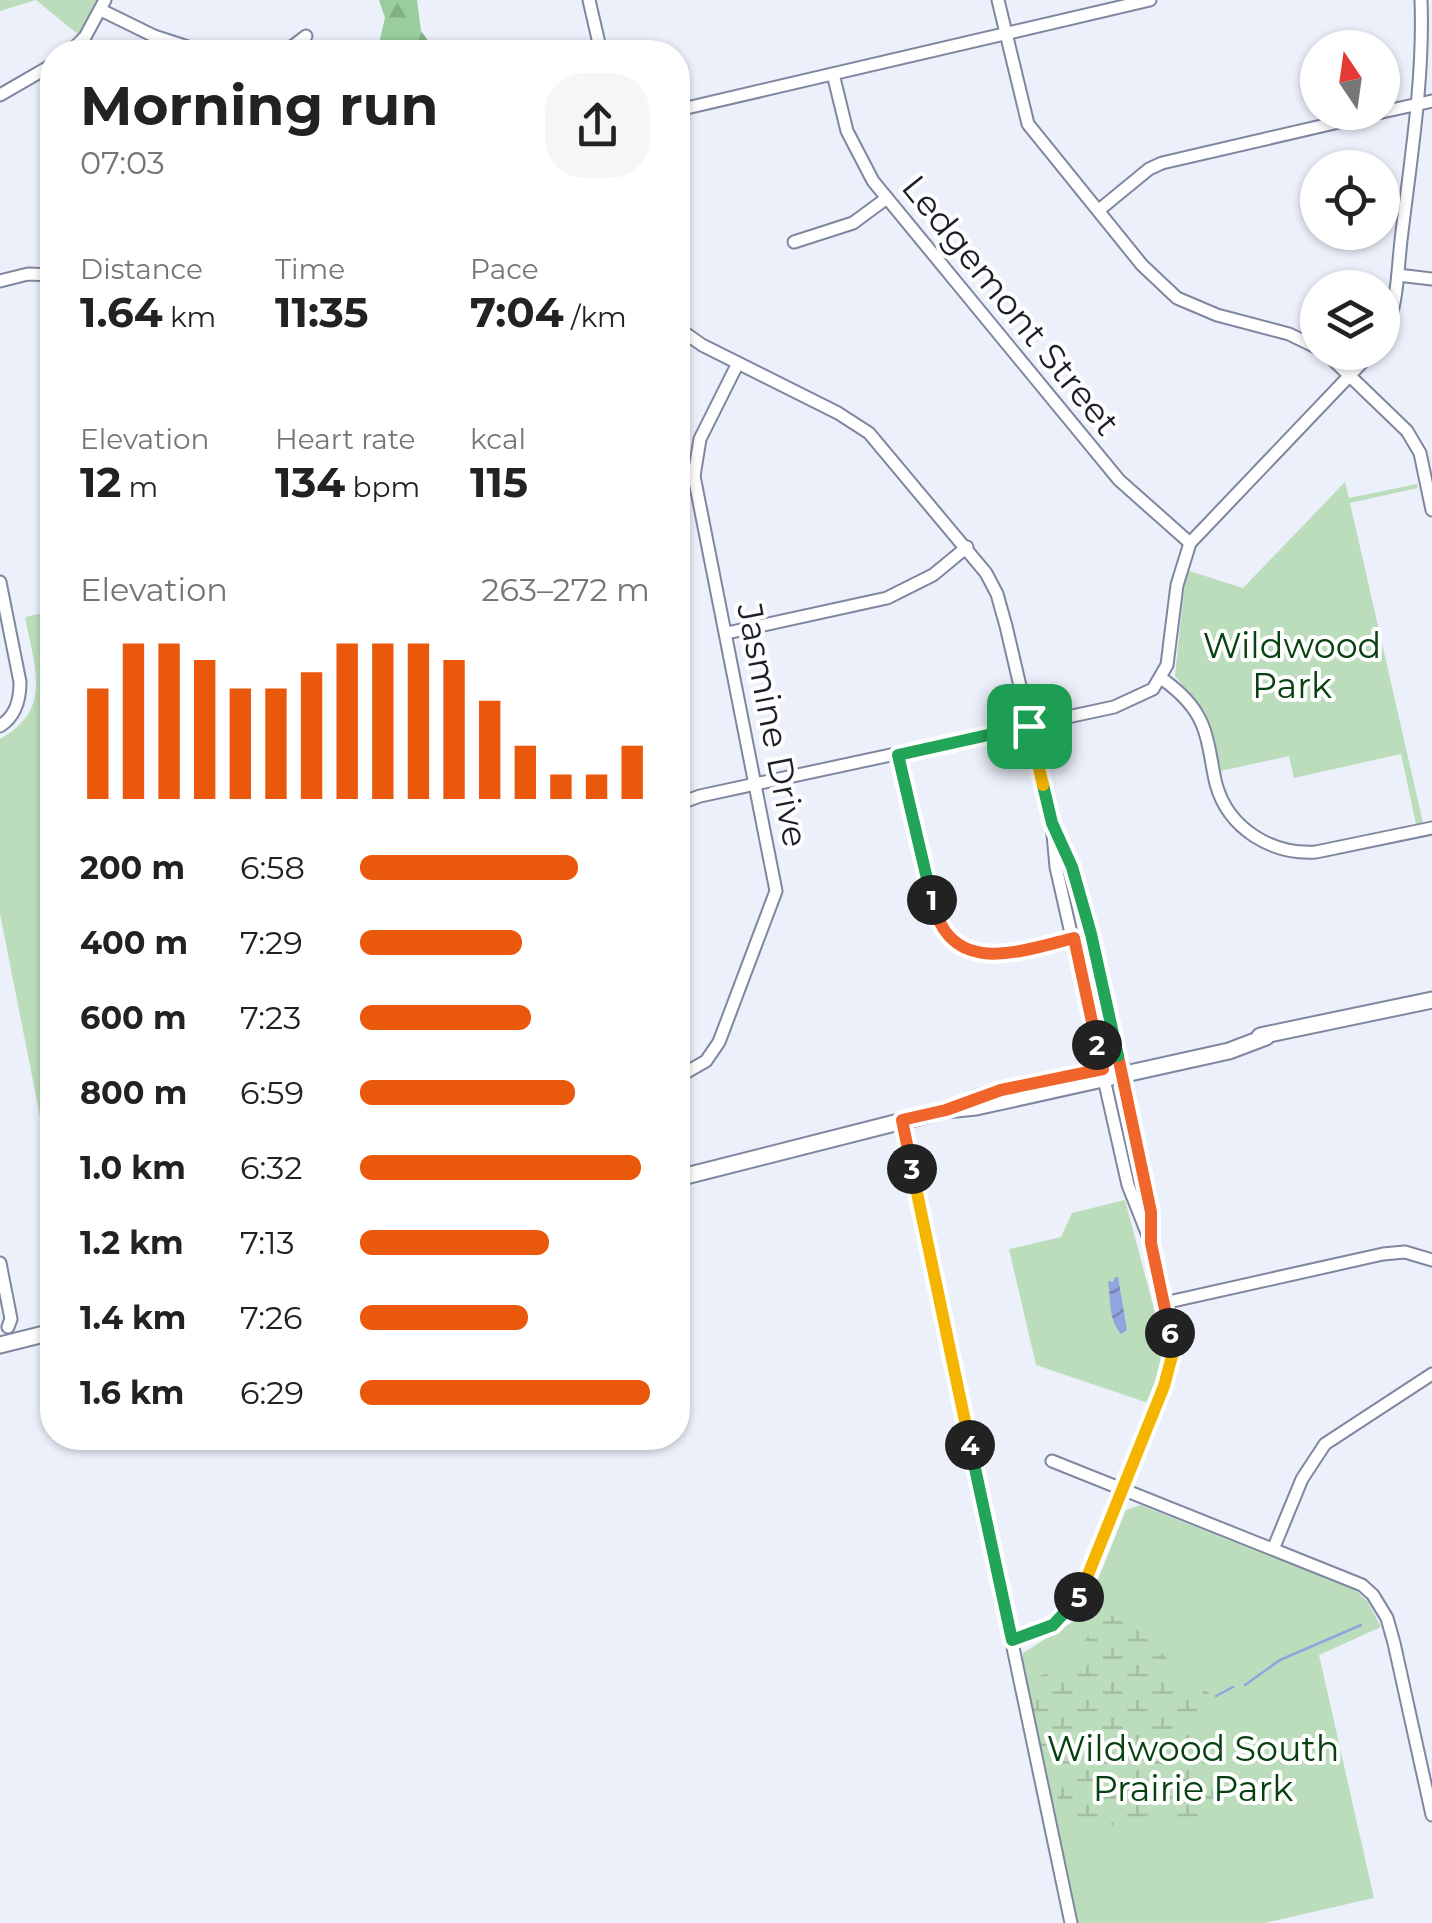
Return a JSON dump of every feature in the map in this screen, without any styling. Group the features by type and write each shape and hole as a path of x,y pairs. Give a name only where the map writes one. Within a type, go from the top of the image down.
{"street":[{"path":"590,0 598,40"},
{"path":"998,0 1028,124 1142,265 1177,298 1217,315 1300,340"},
{"path":"690,107 1150,0"},
{"path":"1398,270 1422,0"},
{"path":"82,40 103,5 166,40"},
{"path":"301,40 306,36"},
{"path":"0,95 40,72"},
{"name":"Ledgemont Street","path":"833,74 855,151 887,198 1119,480 1190,543"},
{"path":"1400,108 1432,102"},
{"path":"1099,210 1162,163 1304,130"},
{"path":"794,242 853,223 887,198"},
{"path":"0,280 40,275"},
{"path":"1400,275 1432,279"},
{"path":"690,335 869,433 967,547 997,594 1052,823 1056,867 1074,938 1140,1156 1151,1212 1151,1243 1172,1346 1170,1366 1076,1602 1044,1630 1012,1640"},
{"name":"Jasmine Drive","path":"690,1071 706,1062 719,1042 774,903 776,876 694,476 700,439 738,363"},
{"path":"1345,370 1407,431 1428,466 1432,510"},
{"path":"690,801 1124,704 1146,694 1161,678 1170,653 1177,585 1190,543 1357,370"},
{"path":"690,476 694,476"},
{"path":"727,633 887,598 933,575 967,547"},
{"path":"0,582 20,682 20,698 13,713 0,726"},
{"path":"1161,678 1185,698 1201,720 1216,786 1231,815 1265,843 1300,853 1316,852 1432,828"},
{"path":"898,755 934,910 948,935 966,949 996,955 1091,934"},
{"path":"1052,823 1072,867 1091,934 1122,1160 1137,1214 1151,1243"},
{"path":"690,1175 902,1120 976,1107 1112,1072 1230,1051 1266,1037 1432,1000"},
{"path":"902,1120 1071,1923"},
{"path":"1122,1160 1140,1156"},
{"path":"1164,1303 1382,1254 1405,1252 1432,1260"},
{"path":"0,1262 11,1319 7,1338"},
{"path":"0,1312 7,1338"},
{"path":"7,1338 40,1334"},
{"path":"1274,1547 1302,1478 1325,1444 1432,1374"},
{"path":"1052,1460 1274,1547 1362,1585 1373,1595 1394,1643 1431,1807"}],"green space":[{"path":"0,0 36,0 0,11"},
{"path":"36,0 97,0 80,36"},
{"path":"379,0 417,0 421,31 428,40 380,40 385,18"},
{"name":"Wildwood Park","path":"1345,482 1349,498 1417,484 1418,488 1350,503 1423,823 1416,824 1401,754 1294,778 1289,756 1221,771 1206,713 1175,676 1186,570 1243,588"},
{"path":"40,614 40,1116 0,914 0,739 28,714 36,686 25,617"},
{"path":"1125,1200 1162,1339 1160,1369 1148,1403 1036,1365 1009,1249 1061,1237 1072,1213"},
{"name":"Wildwood South Prairie Park","path":"1140,1505 1354,1589 1368,1602 1381,1627 1319,1655 1374,1898 1264,1923 1076,1923 1022,1666 1023,1653 1074,1621 1091,1597 1126,1510"},
{"path":"1105,1612 1135,1628 1168,1659 1183,1685 1204,1685 1208,1693 1216,1696 1200,1733 1215,1806 1207,1815 1066,1830 1058,1797 1043,1770 1025,1680 1055,1671 1075,1655"}],"water":[{"path":"1115,1277 1127,1330 1121,1334 1110,1302 1108,1281 1113,1282"}],"waterway":[{"path":"1245,1685 1280,1660 1361,1625"},
{"path":"1216,1696 1233,1687"}],"route":[{"path":"1029,726 1052,823 1072,867 1091,934 1137,1140 1151,1212 1151,1243 1172,1346 1164,1386 1082,1593 1053,1625 1012,1640 902,1120 946,1110 1001,1090 1103,1069 1074,938 996,955 966,949 942,929 934,910 898,755 1029,726"}]}
